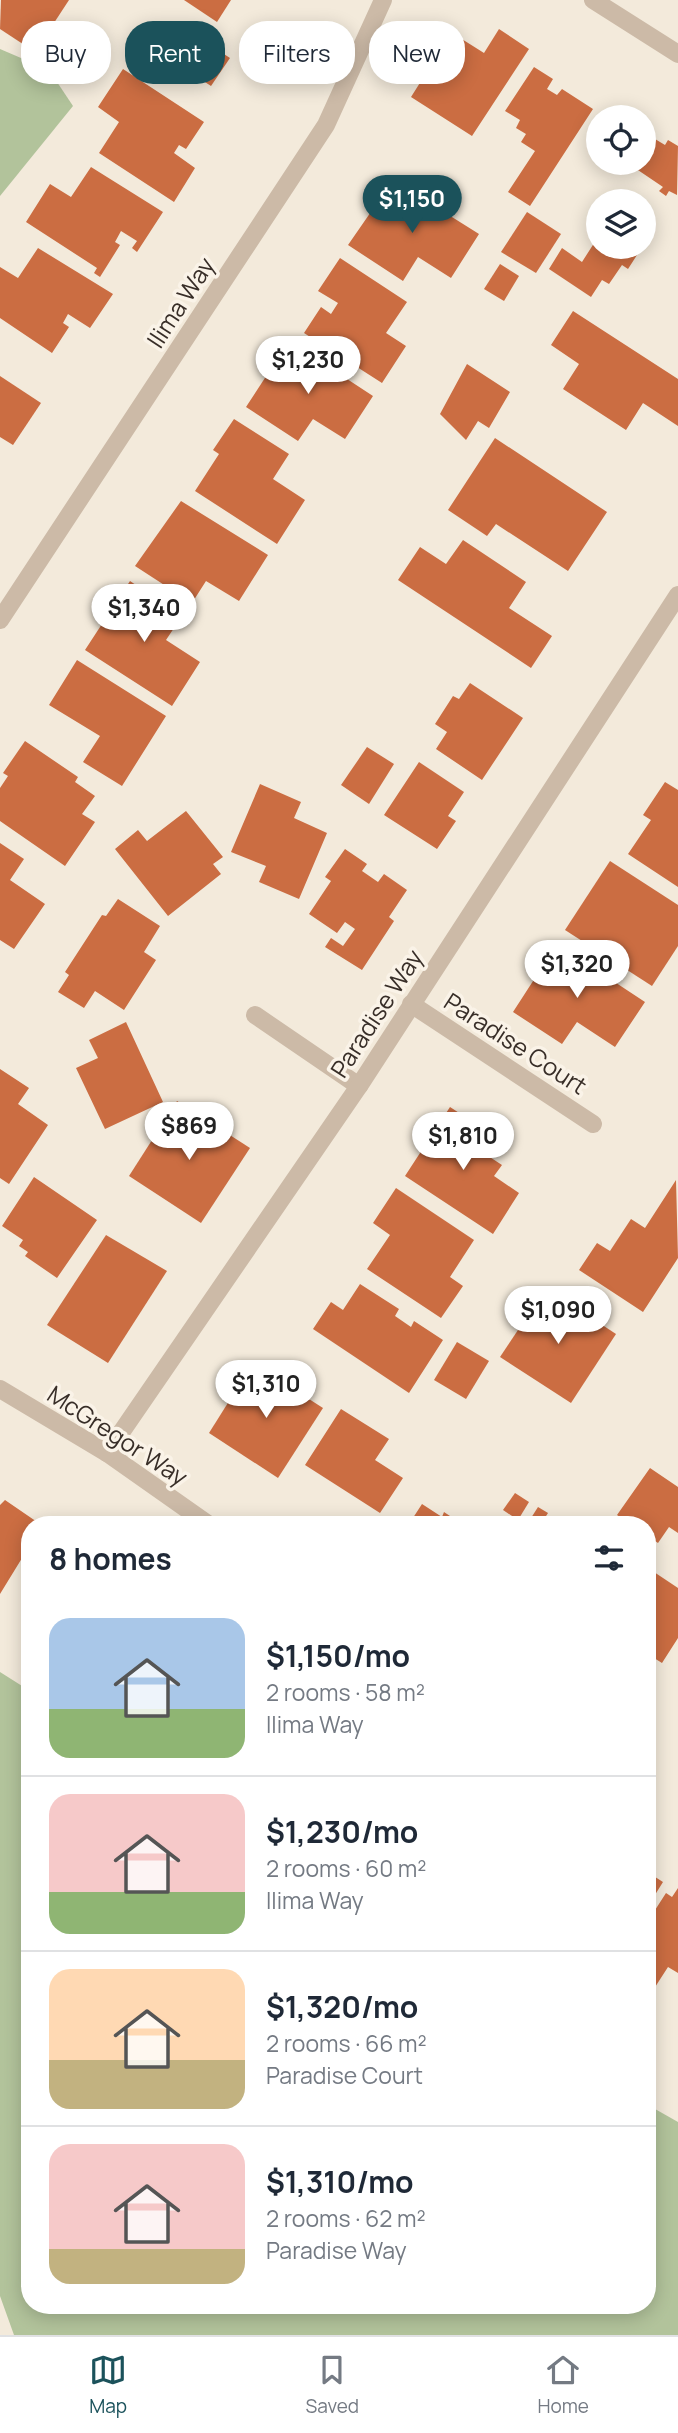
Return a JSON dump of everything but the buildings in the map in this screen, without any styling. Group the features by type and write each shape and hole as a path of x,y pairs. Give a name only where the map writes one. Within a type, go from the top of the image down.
{"street":[{"name":"Ilima Way","path":"0,620 326,125 383,0"},
{"path":"593,0 678,54"},
{"name":"Paradise Way","path":"107,1452 359,1086 678,595"},
{"name":"Paradise Court","path":"411,1004 593,1124"},
{"path":"255,1015 359,1086"},
{"name":"McGregor Way","path":"0,1389 107,1452 197,1516"}],"green space":[{"path":"0,49 21,58 21,84 58,84 73,106 0,196"},
{"path":"0,1672 21,1685 21,2314 656,2314 656,2110 678,2122 678,2335 14,2335 0,2296"}]}
